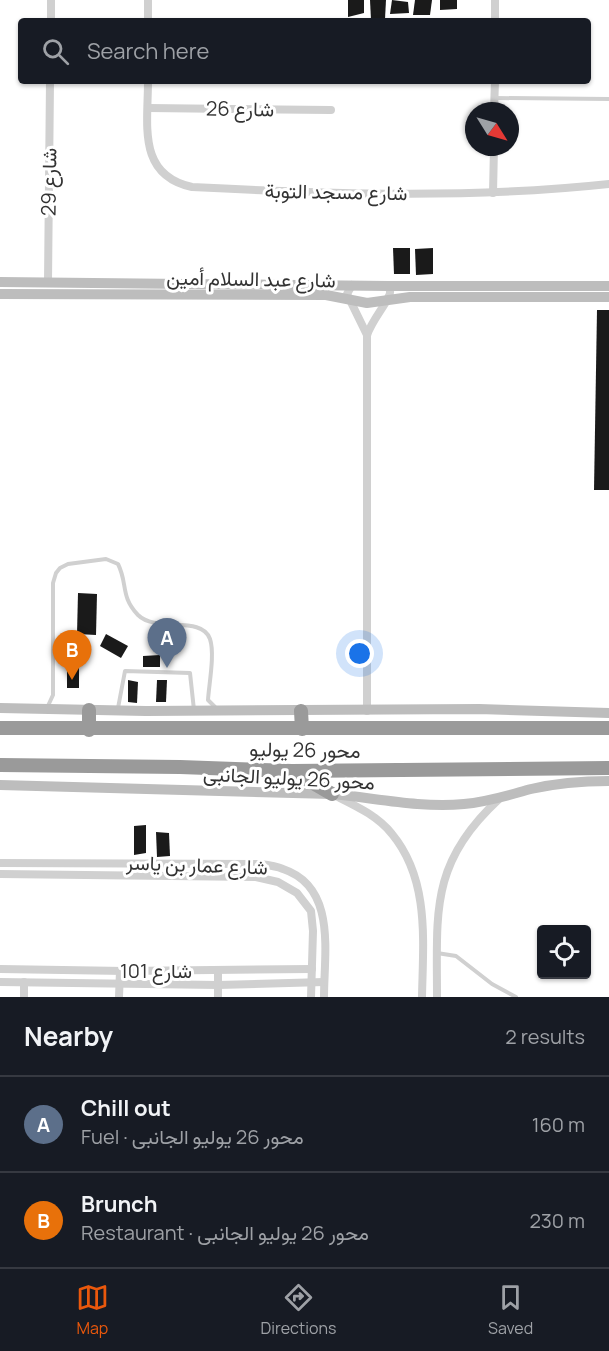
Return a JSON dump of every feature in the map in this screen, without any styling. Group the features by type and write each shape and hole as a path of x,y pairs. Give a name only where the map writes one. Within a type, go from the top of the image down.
{"highway":[{"path":"89,710 89,730"},
{"path":"301,711 302,729"},
{"name":"محور 26 يوليو","path":"0,728 89,730 609,728"},
{"name":"محور 26 يوليو","path":"0,765 292,771 609,768"},
{"path":"292,771 332,794"}],"street":[{"path":"51,0 51,18"},
{"path":"148,0 148,18"},
{"path":"495,0 495,18"},
{"name":"شارع 29","path":"48,282 50,84"},
{"name":"شارع مسجد التوبة","path":"148,84 148,146 152,159 163,174 179,185 306,194 493,193 609,184"},
{"path":"494,102 495,84"},
{"name":"شارع 26","path":"148,108 331,110"},
{"path":"493,193 494,156"},
{"name":"شارع عبد السلام أمين","path":"0,282 48,282 326,295 367,303 410,297 609,297"},
{"path":"352,285 347,294 367,335"},
{"name":"شارع عبد السلام أمين","path":"0,294 352,285 609,286"},
{"path":"367,711 367,335 375,316 390,293 388,286"},
{"path":"0,708 194,711 458,709 609,712"},
{"name":"محور 26 يوليو الجانبى","path":"0,785 332,794 423,805 465,804 499,799 557,784 609,782"},
{"path":"332,794 374,817 392,833 414,872 420,893 423,954 422,997"},
{"path":"437,997 439,901 450,865 470,831 499,799"},
{"path":"3,862 3,874"},
{"name":"شارع عمار بن ياسر","path":"3,862 260,864 285,869 306,882 320,903 325,926 324,997"},
{"path":"121,863 121,874"},
{"path":"130,863 130,875"},
{"path":"239,864 239,876"},
{"name":"شارع عمار بن ياسر","path":"3,874 239,876 278,882 297,893 310,911 313,931 312,997"},
{"path":"423,954 437,953"},
{"name":"شارع 101","path":"0,969 218,971 312,969"},
{"path":"119,997 120,971"},
{"path":"218,971 218,997"},
{"name":"شارع 101","path":"0,982 218,985 324,982"},
{"path":"24,982 24,997"}],"lane":[{"path":"494,98 609,99"},
{"path":"46,709 53,695 53,583 56,573 68,564 106,559 118,564 122,572 126,600 144,619 159,625 190,626 206,633 210,640 211,650 208,700 220,711"},
{"path":"117,710 125,671 190,673 194,711"},
{"path":"437,953 456,956 492,984 516,997"}],"building":[{"path":"348,0 364,0 364,13 348,17"},
{"path":"370,0 386,0 385,18 371,18"},
{"path":"392,0 408,2 409,13 390,14"},
{"path":"415,0 432,0 430,15 413,15"},
{"path":"440,0 457,0 457,9 440,10"},
{"path":"393,248 410,248 410,274 394,274"},
{"path":"433,248 433,274 416,275 415,249"},
{"path":"597,310 609,310 609,490 594,490"},
{"path":"78,593 97,594 96,635 77,634"},
{"path":"106,634 128,646 121,658 100,646"},
{"path":"160,655 160,667 143,667 143,656"},
{"path":"67,665 79,665 79,688 67,688"},
{"path":"128,680 138,682 137,703 128,702"},
{"path":"157,680 167,680 166,702 156,702"},
{"path":"146,825 146,853 134,855 134,826"},
{"path":"156,832 169,833 170,856 157,857"}],"place":[{"name":"Chill out","path":"167,668"},
{"name":"Brunch","path":"72,680"}]}
